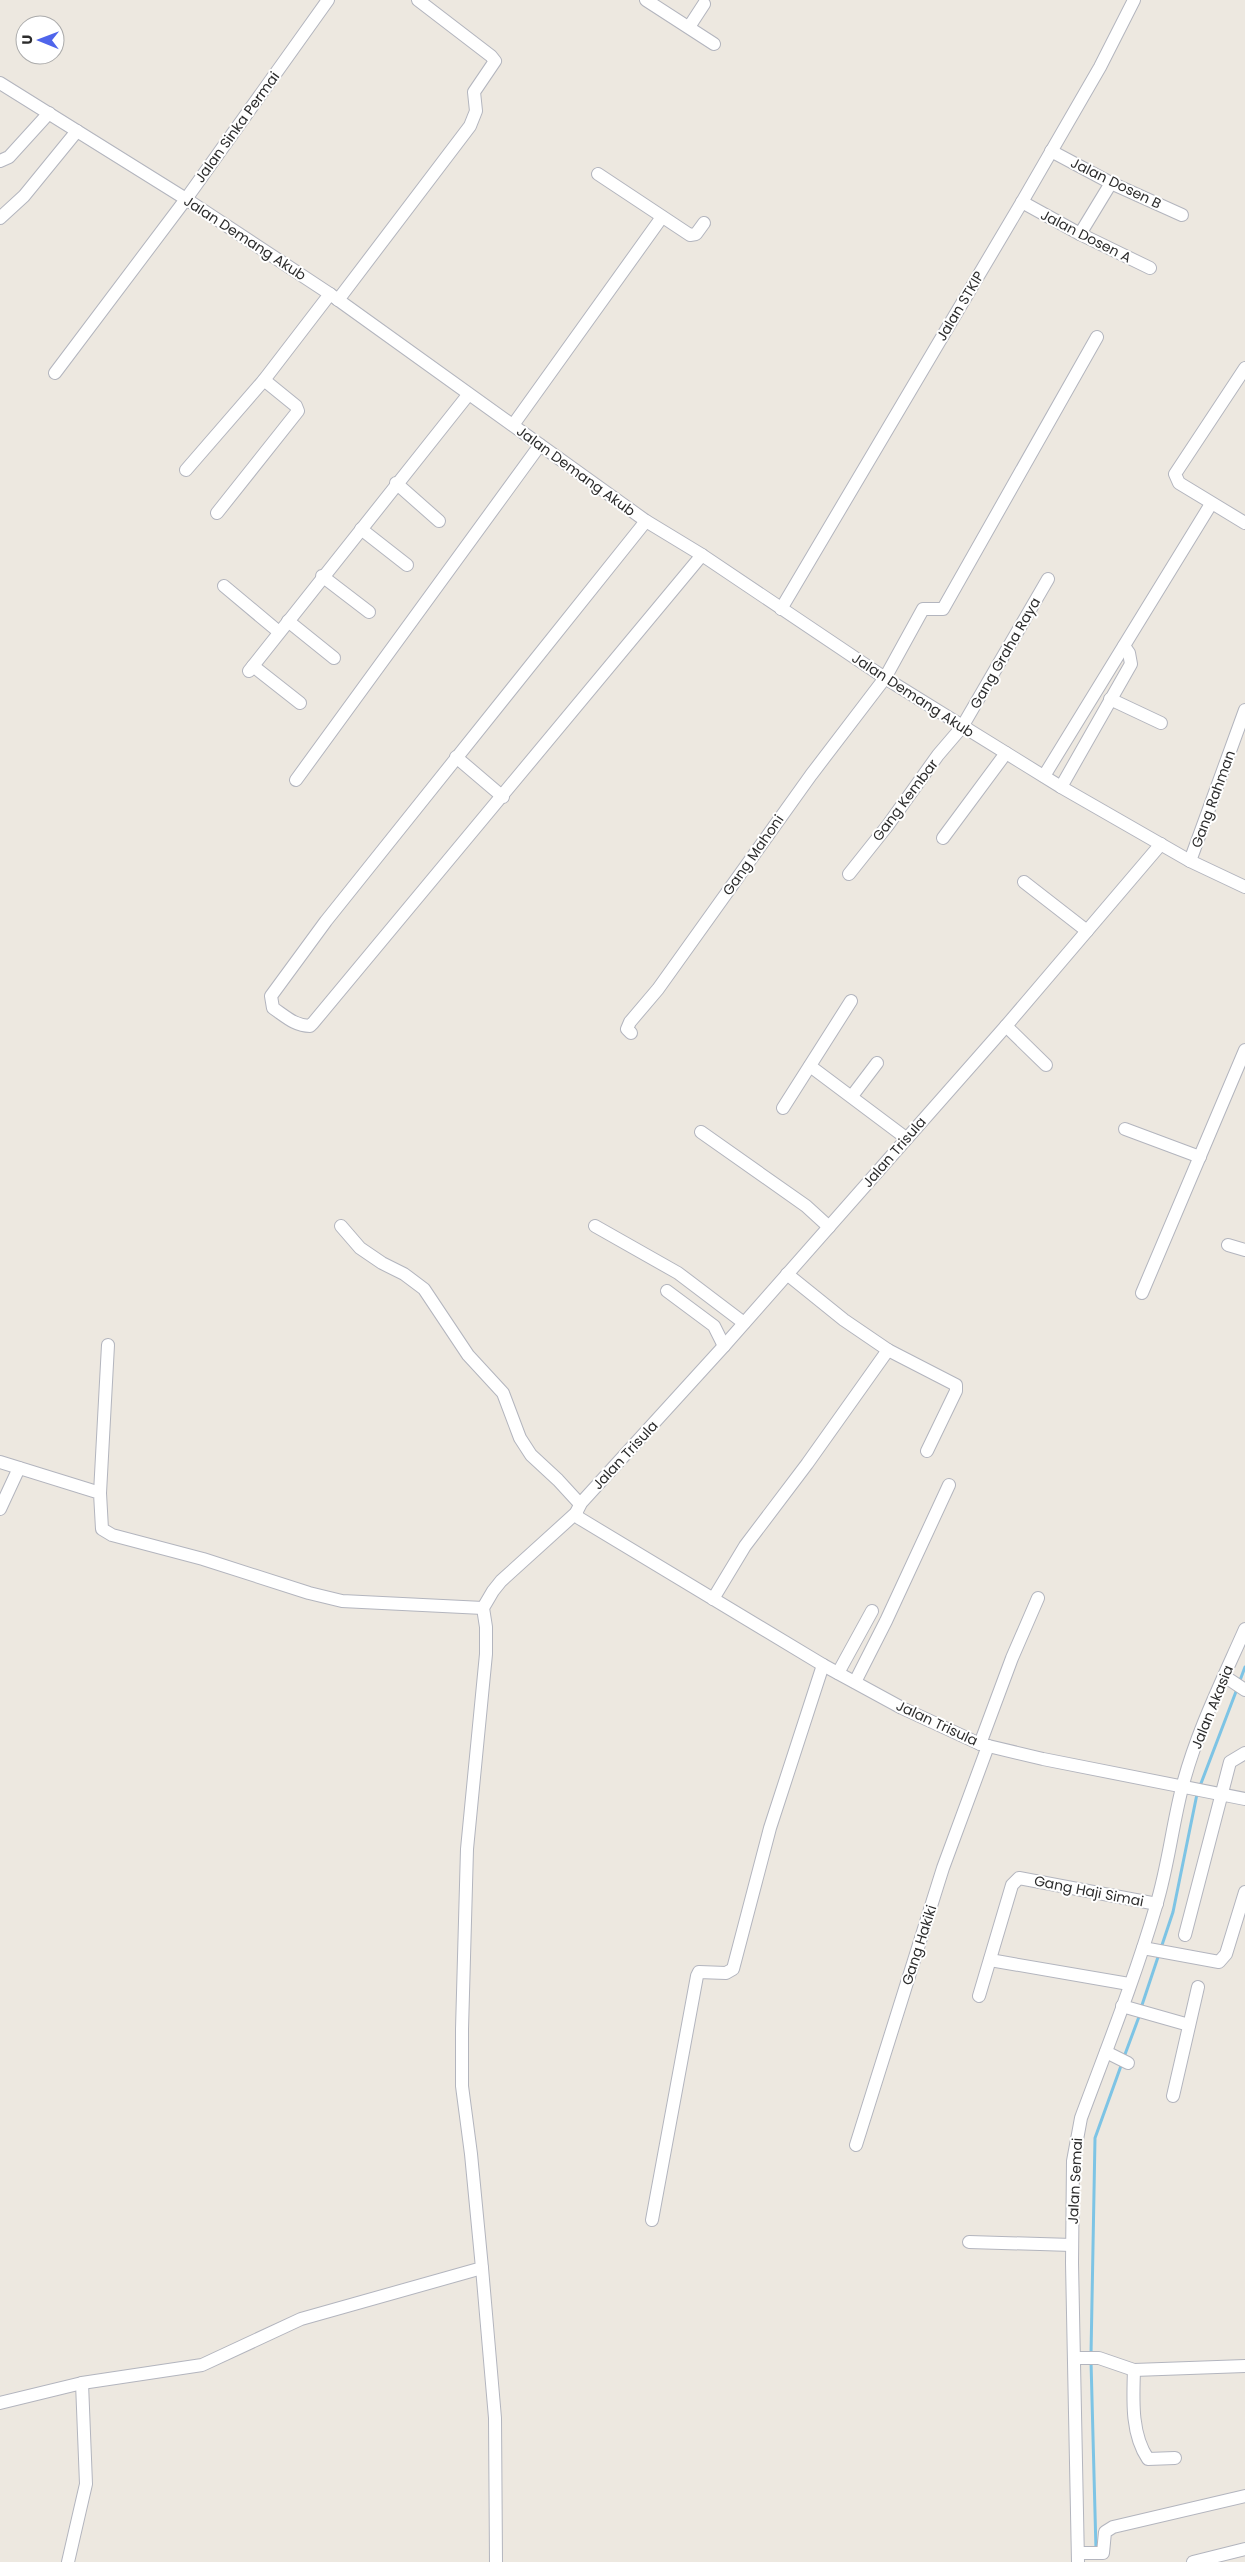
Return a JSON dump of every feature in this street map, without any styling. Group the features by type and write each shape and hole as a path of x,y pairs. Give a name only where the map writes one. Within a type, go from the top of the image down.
{"street":[{"name":"Jalan Sinka Permai","path":"55,373 186,199 328,0"},
{"path":"186,470 334,297 470,126 476,111 474,92 494,62 491,56 418,0"},
{"path":"646,0 714,44"},
{"name":"Jalan STKIP","path":"777,606 1022,202 1100,68 1134,0"},
{"path":"689,28 704,4"},
{"name":"Jalan Demang Akub","path":"0,83 186,199 334,297 646,521 702,555 885,678 1061,787 1190,861 1245,887"},
{"path":"0,161 9,157 49,113"},
{"path":"0,218 24,196 77,132"},
{"name":"Jalan Dosen B","path":"1051,151 1111,183 1182,214"},
{"path":"598,174 690,235 696,234 704,223"},
{"path":"1080,234 1111,183"},
{"name":"Jalan Dosen A","path":"1022,202 1080,234 1150,268"},
{"path":"513,425 662,217"},
{"name":"Gang Mahoni","path":"631,1033 627,1029 630,1022 658,989 811,775 885,678 923,609 943,609 1097,337"},
{"path":"1245,368 1175,474 1179,483 1245,523"},
{"path":"217,513 298,411 296,406 264,380"},
{"path":"300,703 251,669 322,576 362,529 396,483 468,395"},
{"path":"296,780 540,445"},
{"path":"396,483 439,521"},
{"path":"1044,776 1211,504"},
{"path":"646,521 326,921 271,996 273,1008 297,1025 310,1026 313,1023 503,797 702,555"},
{"path":"362,529 407,564"},
{"path":"322,576 369,612"},
{"name":"Gang Graha Raya","path":"962,727 1048,580"},
{"path":"224,586 279,632"},
{"path":"288,621 334,658"},
{"path":"1061,787 1131,664 1130,653 1124,646"},
{"path":"1110,700 1161,723"},
{"name":"Gang Rahman","path":"1190,861 1245,710"},
{"name":"Gang Kembar","path":"849,874 888,825 938,755 962,727"},
{"path":"943,838 1006,753"},
{"path":"456,757 503,797"},
{"name":"Jalan Trisula","path":"1162,844 1006,1026 724,1346 578,1508 580,1518 838,1673 902,1708 984,1745 1245,1799"},
{"path":"1024,882 1087,931"},
{"path":"783,1108 851,1001"},
{"path":"1006,1026 1046,1065"},
{"path":"1142,1293 1245,1050"},
{"path":"852,1096 877,1063"},
{"path":"810,1066 906,1138"},
{"path":"1124,1129 1200,1157"},
{"path":"701,1132 806,1206 829,1227"},
{"path":"341,1226 360,1248 382,1263 404,1274 424,1289 468,1355 503,1392 520,1438 531,1455 558,1480 578,1508 502,1581 493,1591 483,1608 486,1627 486,1654 467,1849 462,2086 471,2154 476,2269 495,2418 496,2562"},
{"path":"594,1226 678,1273 744,1323"},
{"path":"1228,1245 1245,1250"},
{"path":"787,1274 844,1320 888,1350 956,1385 956,1391 927,1451"},
{"path":"667,1291 714,1326 724,1346"},
{"path":"108,1346 92,1490 102,1529 112,1535 203,1559 309,1593 342,1601 483,1608"},
{"path":"713,1599 745,1546 812,1458 888,1350"},
{"path":"0,1462 92,1490"},
{"path":"0,1509 19,1468"},
{"path":"855,1682 886,1621 949,1485"},
{"name":"Gang Hakiki","path":"856,2145 943,1868 1012,1658 1038,1598"},
{"path":"838,1673 872,1612"},
{"name":"Jalan Akasia","path":"1184,1787 1209,1709 1245,1629"},
{"path":"652,2220 697,1976 700,1972 726,1973 733,1969 770,1828 823,1664"},
{"path":"1224,1677 1243,1688"},
{"path":"1185,1935 1230,1762 1245,1752"},
{"name":"Jalan Semai","path":"1080,2556 1072,2245 1075,2143 1082,2118 1116,2057 1128,2008 1129,1984 1146,1948 1184,1787"},
{"name":"Gang Haji Simai","path":"979,1996 1012,1885 1018,1878 1157,1904"},
{"path":"1146,1948 1214,1962 1223,1960 1245,1892"},
{"path":"990,1960 1036,1966 1129,1984"},
{"path":"1173,2096 1198,1987"},
{"path":"1128,2008 1189,2026"},
{"path":"969,2242 1072,2245"},
{"path":"0,2403 82,2383 202,2365 301,2319 476,2269"},
{"path":"1076,2358 1099,2358 1134,2370 1245,2366"},
{"path":"1134,2370 1133,2403 1142,2450 1148,2459 1175,2458"},
{"path":"68,2562 86,2484 82,2383"},
{"path":"1080,2556 1101,2556 1105,2532 1113,2527 1245,2496"},
{"path":"1193,2562 1245,2549"}],"waterway":[{"path":"1239,1683 1245,1667"},
{"path":"1200,1786 1237,1689"},
{"path":"1161,1948 1173,1912 1197,1794"},
{"path":"1141,2008 1159,1954"},
{"path":"1124,2057 1140,2014"},
{"path":"1091,2355 1095,2138 1122,2063"},
{"path":"1091,2361 1096,2550"}]}
